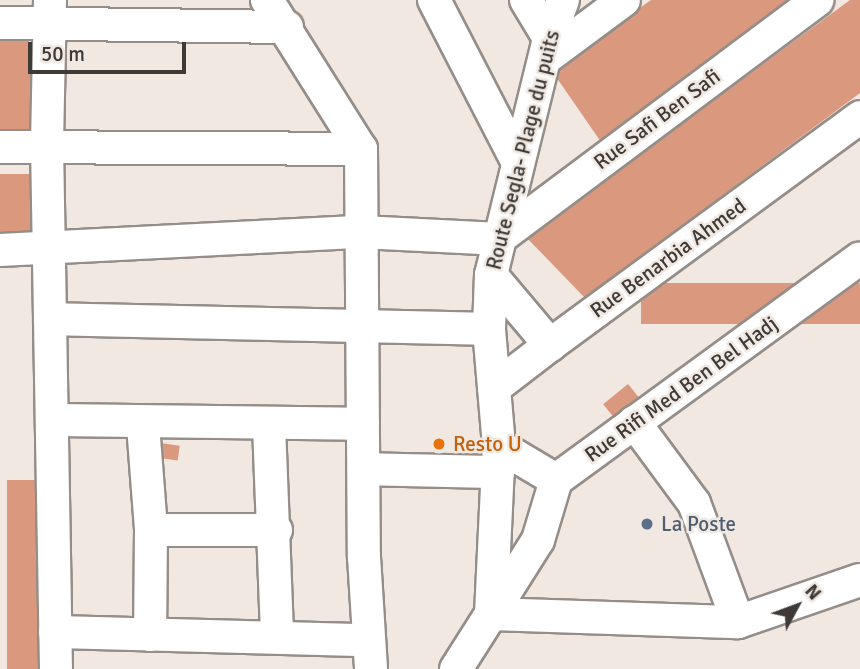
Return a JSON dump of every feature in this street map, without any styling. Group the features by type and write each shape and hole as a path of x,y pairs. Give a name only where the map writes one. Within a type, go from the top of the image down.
{"street":[{"path":"55,632 277,637 370,655 363,424 360,149 287,27 267,0"},
{"path":"434,0 518,163"},
{"path":"526,0 547,48 624,0"},
{"name":"Route Segla- Plage du puits","path":"456,669 491,614 498,459 489,328 491,275 547,48 563,0"},
{"name":"Rue Safi Ben Safi","path":"498,239 817,0"},
{"path":"0,23 51,11 287,27"},
{"path":"51,11 47,145 56,669"},
{"name":"Rue Benarbia Ahmed","path":"494,388 860,117"},
{"path":"0,147 47,145 360,149"},
{"path":"0,250 361,232 498,239"},
{"name":"Rue Rifi Med Ben Bel Hadj","path":"556,480 860,258"},
{"path":"491,275 550,345"},
{"path":"50,319 489,328"},
{"path":"52,420 143,425 363,424"},
{"path":"634,422 694,503 738,622"},
{"path":"143,425 151,530 150,635"},
{"path":"269,425 276,530 277,637"},
{"path":"364,469 498,459 556,480 538,540 491,614"},
{"path":"151,530 276,530"},
{"path":"491,614 738,622 860,580"}],"building":[{"path":"651,0 789,0 601,142 552,71"},
{"path":"850,0 860,0 860,93 585,298 527,238"},
{"path":"0,39 29,39 34,131 0,132"},
{"path":"0,174 32,174 37,235 0,236"},
{"path":"641,283 860,283 860,324 641,324"},
{"path":"628,384 645,405 620,425 603,404"},
{"path":"153,442 180,446 178,461 151,457"},
{"path":"7,480 38,480 38,669 7,669"}],"place":[{"name":"Resto U","path":"439,444"},
{"name":"La Poste","path":"647,524"}]}
